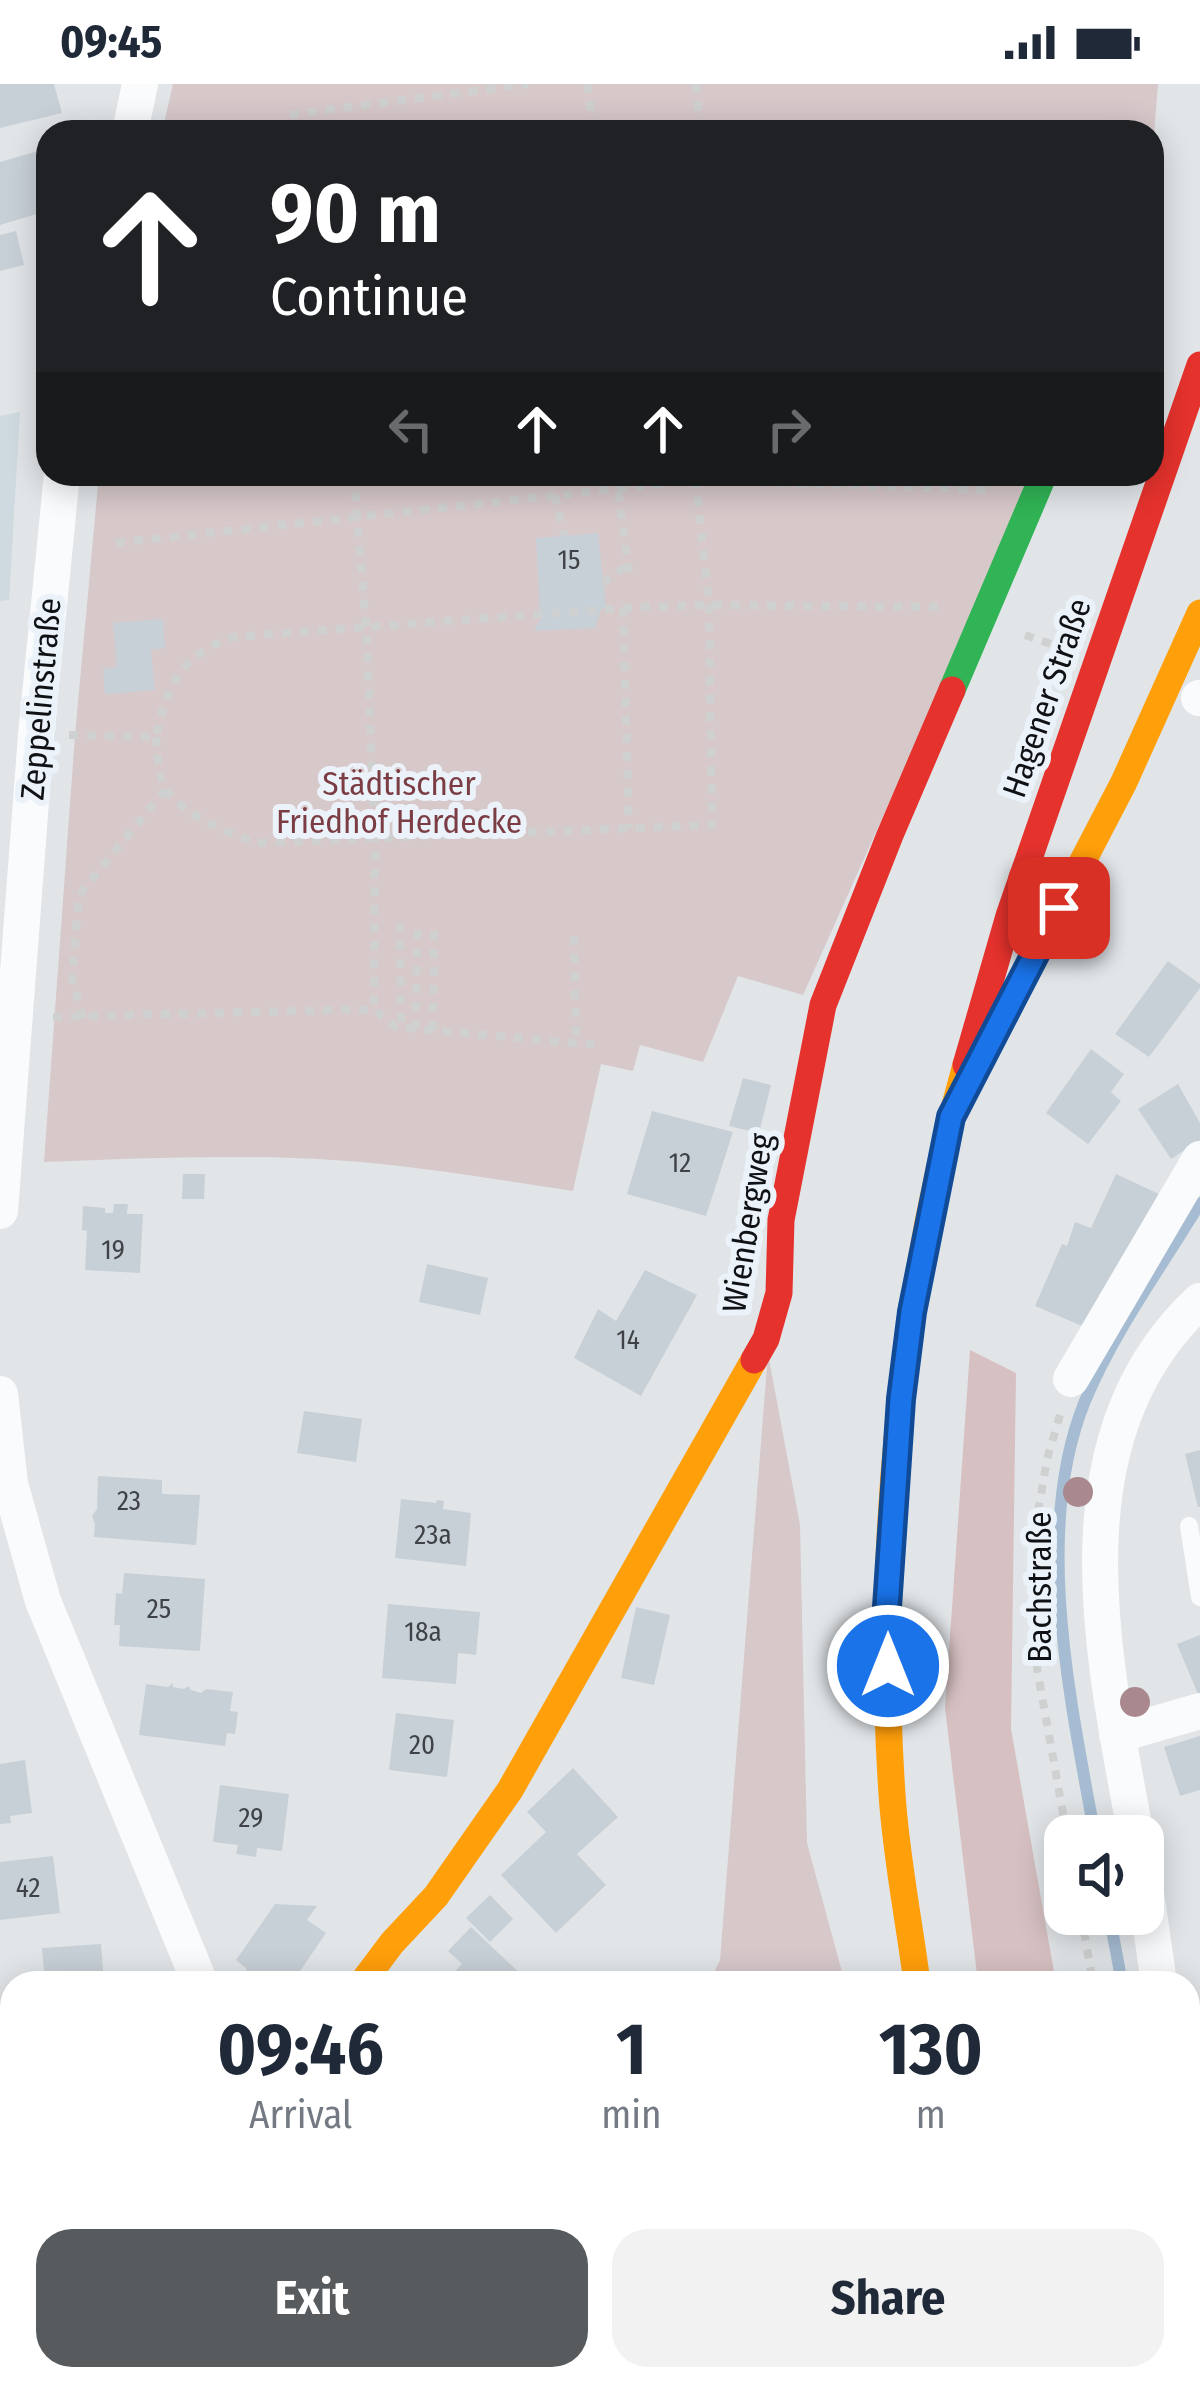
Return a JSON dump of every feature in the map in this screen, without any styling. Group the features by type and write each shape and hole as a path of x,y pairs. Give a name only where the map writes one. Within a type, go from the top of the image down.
{"main road":[{"name":"Hagener Straße","path":"1164,469 1200,365"},
{"name":"Wienbergweg","path":"371,1971 436,1896 510,1790 766,1339 779,1293 781,1220 823,1005 890,835 1040,486"},
{"name":"Hagener Straße","path":"915,1971 892,1797 886,1622 901,1399 912,1312 951,1117 1009,916 1158,486"},
{"path":"951,1117 1124,782 1200,613"}],"street":[{"path":"132,120 140,84"},
{"name":"Zeppelinstraße","path":"0,1211 36,735 61,486"},
{"path":"1071,1379 1200,1159"},
{"path":"1132,1815 1102,1629 1100,1545 1107,1468 1132,1394 1155,1356 1200,1301"},
{"path":"0,1394 10,1484 43,1601 195,1971"},
{"path":"1118,1735 1200,1712"},
{"path":"1153,1935 1158,1971"}],"lane":[{"path":"1190,1526 1200,1597"}],"path":[{"path":"290,120 289,115 528,84"},
{"path":"587,84 592,120"},
{"path":"696,84 699,120"},
{"path":"355,486 375,841 374,1009"},
{"path":"618,486 630,579"},
{"path":"116,544 637,486"},
{"path":"696,486 709,604 712,825 257,843 224,832 166,790 159,773 156,736 172,681 185,664 233,637 709,604 938,606"},
{"path":"915,486 1013,490"},
{"path":"555,495 564,536"},
{"path":"603,583 628,564"},
{"path":"623,608 628,829"},
{"path":"36,735 156,736"},
{"path":"83,1018 72,978 79,895 166,790"},
{"path":"400,923 401,1027"},
{"path":"416,1029 418,925"},
{"path":"433,1030 434,926"},
{"path":"574,936 576,1043"},
{"path":"15,1017 374,1009 396,1027 599,1045"},
{"name":"Bachstraße","path":"1063,1815 1037,1668 1034,1536 1046,1459 1071,1379"},
{"path":"1085,1935 1091,1971"}],"shaded area":[{"path":"20,412 9,600 0,601 0,416"},
{"path":"970,1350 1016,1373 1011,1729 1054,1971 977,1971 945,1708"}],"green space":[{"path":"173,84 1158,84 1155,120 165,120"},
{"name":"Städtischer Friedhof Herdecke","path":"98,486 1031,486 803,995 738,976 703,1062 640,1045 633,1071 601,1064 573,1191 333,1160 225,1157 44,1162"},
{"path":"768,1354 800,1525 807,1843 842,1971 715,1971 720,1960"}],"building":[{"path":"0,84 54,84 62,113 0,128"},
{"path":"36,152 36,214 0,225 0,162"},
{"path":"16,231 24,265 0,271 0,235"},
{"path":"598,533 606,608 601,609 595,628 534,631 543,614 536,538"},
{"path":"163,619 165,648 151,650 155,690 105,694 103,669 117,667 113,623"},
{"path":"1168,961 1200,988 1149,1057 1115,1034"},
{"path":"1091,1049 1124,1074 1111,1092 1121,1101 1088,1144 1046,1113"},
{"path":"743,1078 771,1085 759,1133 729,1126"},
{"path":"1178,1084 1200,1123 1200,1140 1171,1159 1138,1109"},
{"path":"652,1111 733,1132 706,1216 627,1194"},
{"path":"183,1174 205,1174 204,1199 182,1199"},
{"path":"1116,1174 1159,1194 1094,1331 1035,1306 1075,1222 1091,1228"},
{"path":"114,1204 128,1204 127,1214 143,1214 140,1273 85,1270 83,1206 113,1213"},
{"path":"427,1264 488,1278 480,1315 419,1302"},
{"path":"645,1270 697,1295 641,1396 574,1358 598,1309 616,1321"},
{"path":"304,1411 362,1419 356,1462 297,1453"},
{"path":"1200,1450 1200,1507 1198,1507 1185,1454"},
{"path":"98,1476 162,1480 162,1494 200,1495 196,1545 94,1537"},
{"path":"401,1499 444,1501 443,1509 471,1513 466,1566 395,1558"},
{"path":"124,1573 205,1579 200,1651 119,1646 120,1625 114,1625 116,1593 122,1594"},
{"path":"388,1604 480,1612 476,1655 458,1653 456,1684 382,1678"},
{"path":"636,1607 670,1615 654,1685 621,1678"},
{"path":"1200,1635 1200,1699 1177,1644"},
{"path":"173,1683 173,1687 188,1686 201,1693 206,1689 233,1692 230,1711 238,1712 235,1734 227,1733 225,1746 139,1735 146,1684 168,1687"},
{"path":"396,1713 454,1720 447,1777 389,1770"},
{"path":"1200,1736 1200,1790 1180,1796 1164,1747"},
{"path":"25,1760 32,1813 10,1816 11,1823 0,1824 0,1764"},
{"path":"573,1768 618,1817 577,1854 606,1885 556,1933 501,1875 546,1832 527,1812"},
{"path":"220,1785 289,1794 282,1851 257,1848 256,1857 236,1854 238,1845 213,1842"},
{"path":"53,1856 60,1913 0,1920 0,1862"},
{"path":"490,1895 513,1919 490,1942 466,1918"},
{"path":"275,1904 317,1906 307,1920 326,1933 300,1971 246,1971 236,1960"},
{"path":"471,1927 517,1971 455,1971 462,1964 448,1951"},
{"path":"101,1944 103,1971 44,1971 42,1948"}],"waterway":[{"path":"1091,1815 1061,1617 1061,1505 1069,1451 1085,1401 1110,1350 1200,1203"},
{"path":"1113,1935 1120,1971"}],"traffic: fast":[{"path":"952,690 1039,486"}],"traffic: slow":[{"path":"1010,1001 1124,782 1200,613"},
{"path":"915,1971 892,1794 888,1704 891,1519 898,1426 924,1242 966,1065"},
{"path":"371,1971 436,1896 510,1790 754,1360"}],"traffic: jam":[{"path":"1164,469 1200,365"},
{"path":"966,1065 1009,916 1158,486"},
{"path":"754,1360 766,1339 779,1293 781,1220 823,1005 952,690"}],"route":[{"path":"888,1666 886,1622 901,1399 912,1312 951,1117 1059,908"}]}
